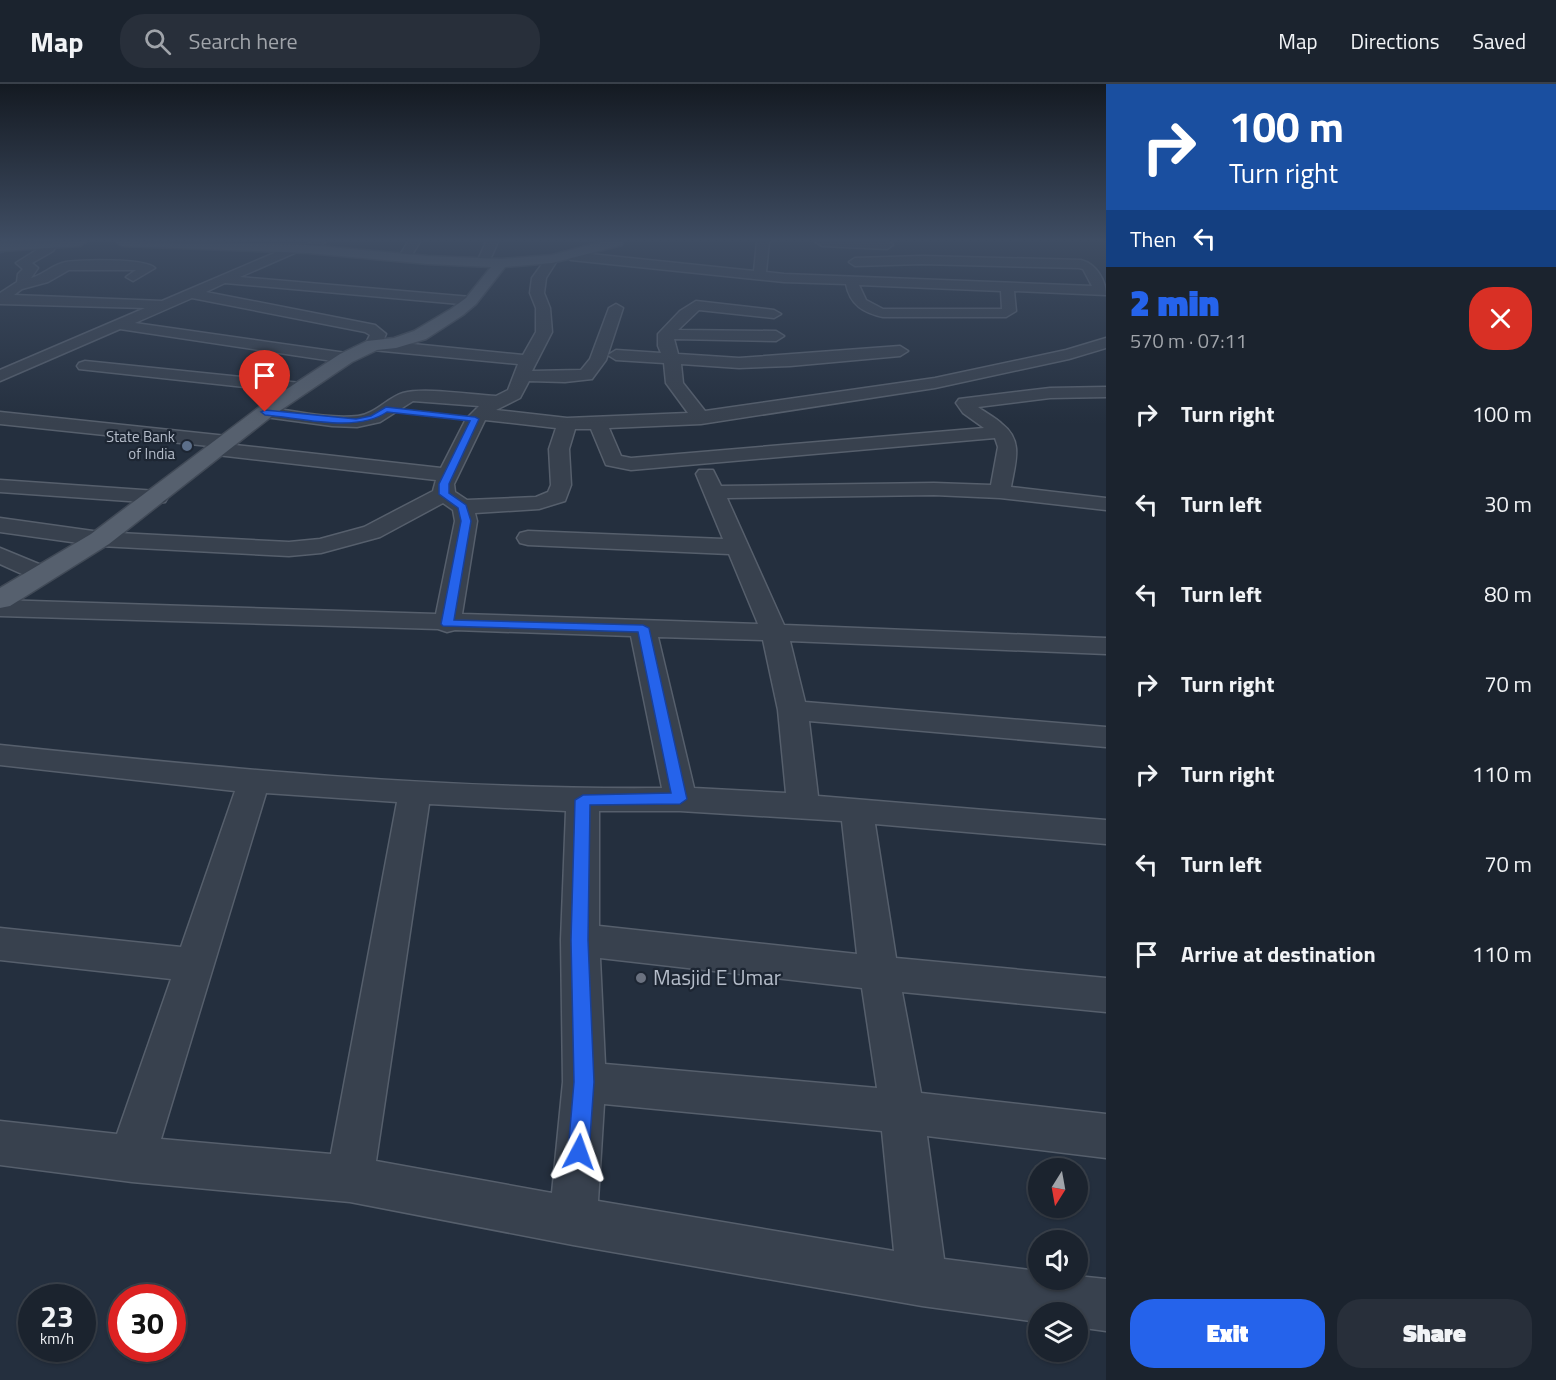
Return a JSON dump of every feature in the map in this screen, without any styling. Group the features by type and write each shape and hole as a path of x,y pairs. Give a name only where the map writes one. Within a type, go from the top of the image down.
{"main road":[{"path":"0,600 100,539 265,412 346,358 373,345 396,343 420,335 469,302"}],"street":[{"path":"159,302 165,304"},
{"path":"0,376 168,302"},
{"path":"241,302 370,328 378,334 373,345 578,377 586,375 598,360 616,308"},
{"path":"0,525 100,539 257,549 321,546 372,532 446,484 477,417 514,394 544,332 541,302"},
{"path":"777,302 774,314 776,336 790,361 821,402"},
{"path":"860,302 868,309 883,313 1009,311 1008,302"},
{"path":"965,302 969,313"},
{"path":"701,418 675,383 672,360 666,346 666,334 696,305 774,314"},
{"path":"598,360 620,347 672,360 739,363 904,354 892,342 883,313"},
{"path":"120,325 346,358"},
{"path":"65,330 97,334"},
{"path":"666,334 776,336"},
{"path":"386,410 567,424 643,423 701,418 821,402 1069,354 1106,343"},
{"path":"11,355 44,356"},
{"path":"85,366 301,388"},
{"path":"936,378 967,407 1001,432 1007,440 1008,447 1000,492"},
{"path":"965,403 1050,393 1106,392"},
{"path":"265,412 356,422 373,418 402,399 412,396 499,402"},
{"path":"0,418 222,446 446,484 463,507 466,521 447,624"},
{"path":"463,507 539,503 556,496 561,485 559,449 567,424"},
{"path":"598,424 613,460 620,464 700,460 1001,432"},
{"path":"700,460 774,632 793,710 802,806"},
{"path":"0,486 156,497"},
{"path":"712,492 934,489 1000,492 1106,504"},
{"path":"528,538 736,547"},
{"path":"2,558 42,574"},
{"path":"0,608 447,624 774,632 1106,646"},
{"path":"643,628 680,799"},
{"path":"793,710 1106,737"},
{"path":"0,755 254,781 583,800 680,799 802,806 1106,832"},
{"path":"132,1159 254,781"},
{"path":"350,1179 415,792"},
{"path":"573,1221 584,1082 580,940 583,800"},
{"path":"857,811 879,973 902,1112 922,1281"},
{"path":"580,940 1106,995"},
{"path":"0,944 67,949 196,965"},
{"path":"584,1082 902,1112 1106,1136"},
{"path":"0,1143 132,1159 350,1179 573,1221 922,1281 1106,1305"}],"place":[{"name":"State Bank of India","path":"187,446"},
{"name":"Masjid E Umar","path":"641,978"}],"route":[{"path":"265,412 356,422 373,418 386,410 475,419 444,484 444,494 463,507 466,521 447,624 643,628 680,799 583,800 580,940 584,1082 579,1152"}]}
